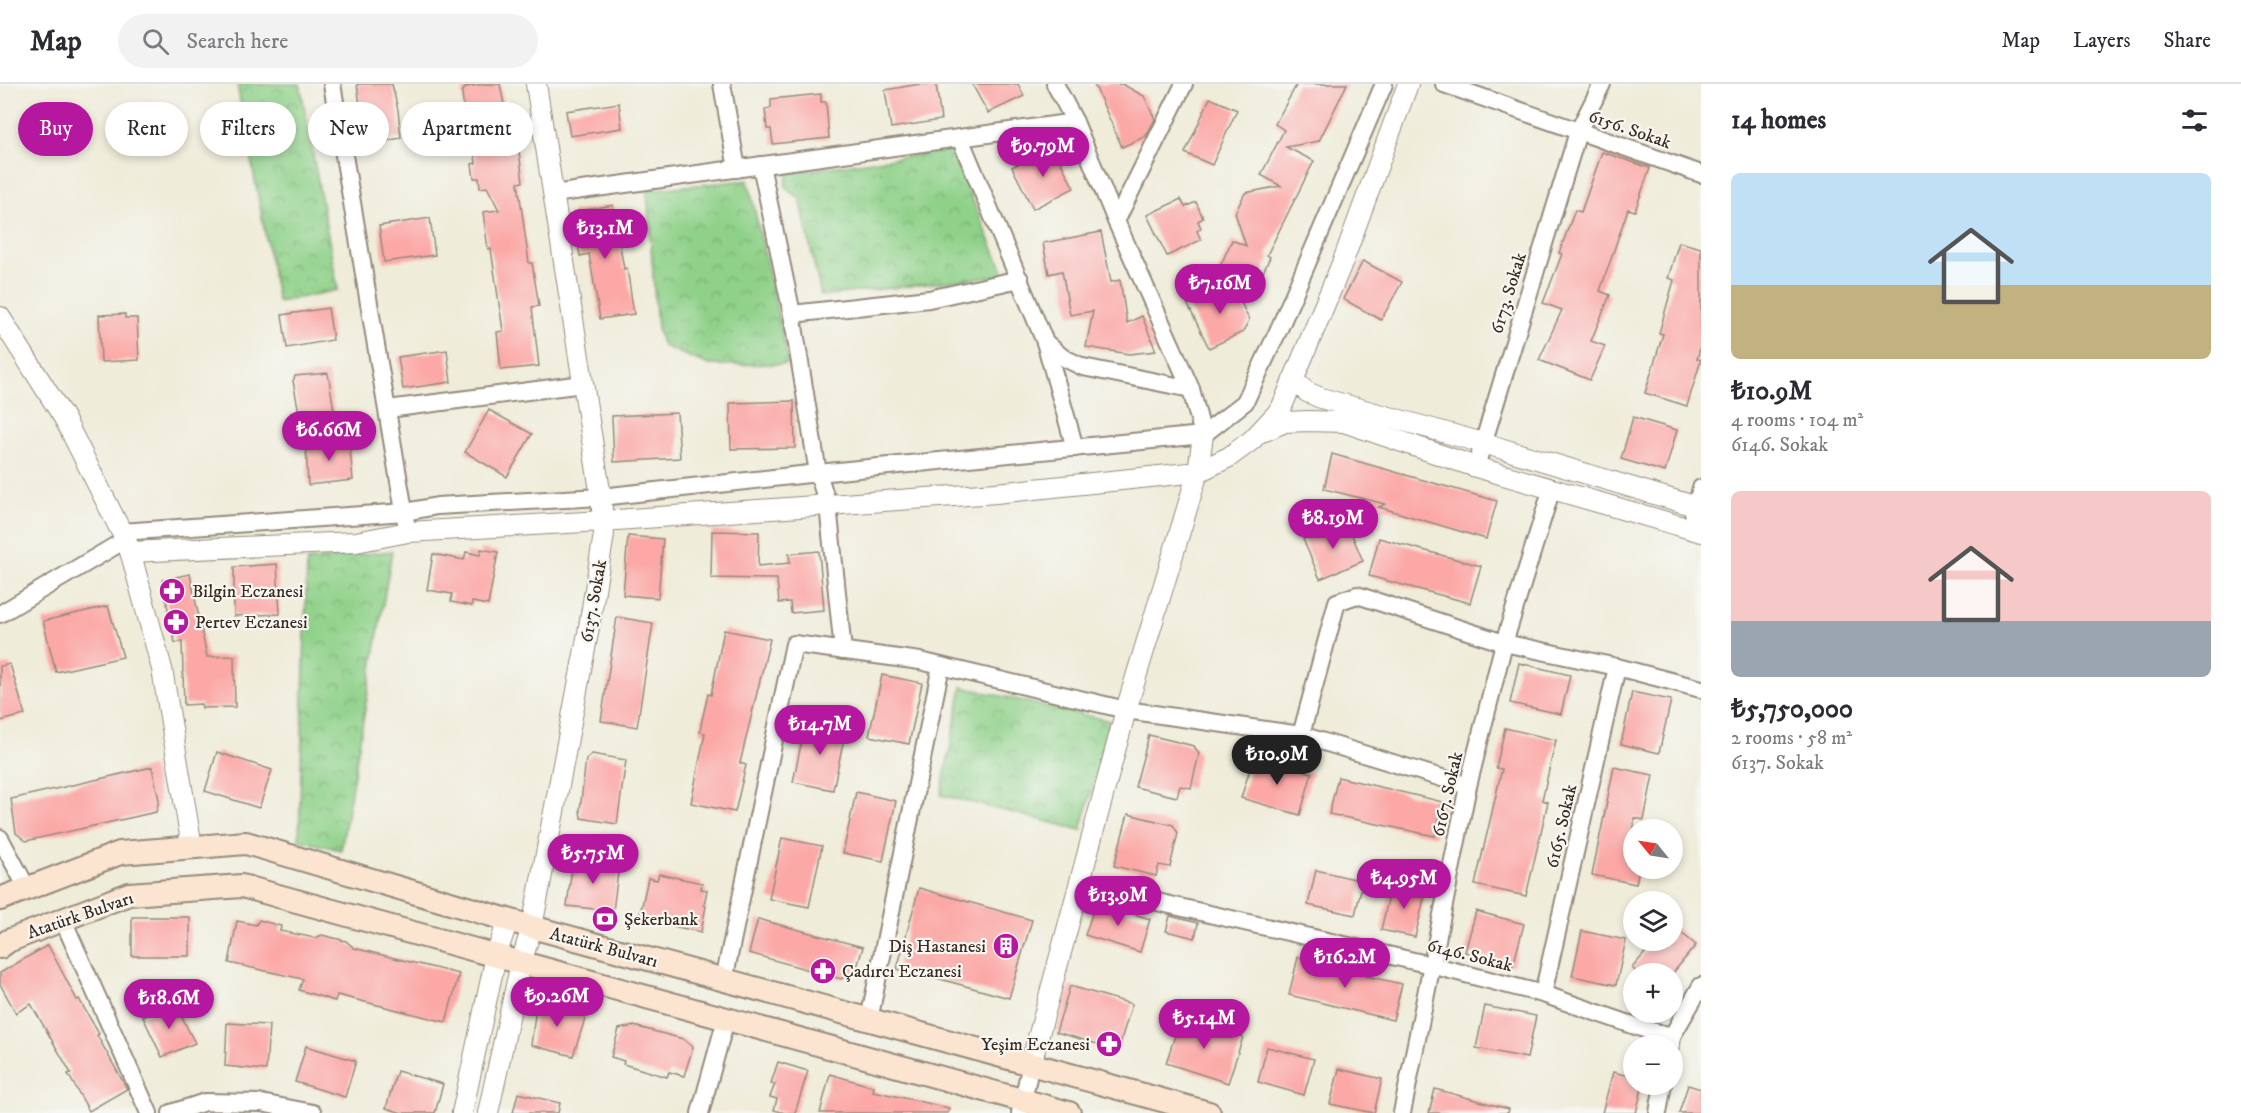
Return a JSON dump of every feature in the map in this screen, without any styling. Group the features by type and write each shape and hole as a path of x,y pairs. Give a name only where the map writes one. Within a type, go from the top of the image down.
{"main road":[{"name":"Atatürk Bulvarı","path":"0,898 120,853 246,843 532,927 1209,1113"},
{"name":"Atatürk Bulvarı","path":"0,946 129,894 242,886 726,1019 1021,1107 1069,1113"}],"street":[{"path":"332,84 408,532"},
{"name":"6137. Sokak","path":"488,1113 521,963 532,927 588,633 604,534 601,497 536,84"},
{"path":"722,84 737,169"},
{"path":"1021,1107 1126,710 1198,471 1203,435 1191,389 1116,221 1076,122 1055,84"},
{"path":"1116,221 1184,84"},
{"path":"0,614 125,541 405,512 437,506 601,497 1203,435 1245,402 1279,329 1384,84"},
{"path":"125,541 356,542 408,532 603,521 996,493 1198,471 1229,457 1257,435 1281,409 1342,261 1408,84"},
{"name":"6156. Sokak","path":"1444,84 1701,174"},
{"name":"6173. Sokak","path":"1476,466 1578,132 1602,84"},
{"path":"553,194 1076,122"},
{"path":"960,138 1045,342 1075,448"},
{"path":"761,165 792,314 818,473 828,505 843,651"},
{"path":"792,314 929,299 1020,279"},
{"path":"0,317 64,418 125,541 162,669 192,847"},
{"path":"1045,342 1062,357 1083,367 1191,389"},
{"path":"1257,435 1285,422 1344,422 1476,466 1696,530 1699,501 1321,398 1307,392 1293,380"},
{"path":"388,409 583,384"},
{"name":"6167. Sokak","path":"1402,1113 1468,786 1504,643 1552,488"},
{"path":"1301,735 1337,602 1357,595 1504,643 1701,688"},
{"path":"724,980 794,644 920,661 1126,710 1301,735 1468,786"},
{"path":"869,1020 941,666"},
{"name":"6165. Sokak","path":"1544,994 1617,667"},
{"path":"0,838 27,888"},
{"name":"6146. Sokak","path":"1079,884 1431,965 1544,994 1658,1035"},
{"path":"63,920 149,1113"},
{"path":"462,1113 496,956 508,920"},
{"path":"1674,1035 1701,986"},
{"path":"700,1113 726,1019"},
{"path":"1658,1113 1661,1095"},
{"path":"171,1113 206,1102 261,1103 313,1113"}],"green space":[{"path":"237,84 300,84 308,127 308,156 313,156 338,290 278,302 251,156 296,156 296,102 240,102"},
{"path":"951,150 1005,275 821,296 800,198 789,191 785,185 788,173"},
{"path":"748,180 789,364 709,365 663,346 657,328 647,190"},
{"path":"392,551 341,850 299,840 307,561"},
{"path":"962,687 1111,721 1081,830 941,795"}],"building":[{"path":"357,84 392,84 401,138 389,140 389,102 360,102"},
{"path":"500,84 504,102 463,102 462,92 466,87"},
{"path":"920,84 936,84 941,120 891,128 885,90"},
{"path":"972,84 1018,84 1024,96 988,113"},
{"path":"1094,84 1122,84 1144,96 1155,119 1146,136 1122,147"},
{"path":"1297,84 1347,84 1319,141 1286,147 1314,161 1267,255 1270,257 1256,288 1218,271 1232,240 1246,246 1235,213 1245,193 1281,186 1261,175 1284,130 1275,124"},
{"path":"821,94 821,102 826,102 829,138 773,144 771,129 767,129 765,109 771,108 771,99"},
{"path":"1210,98 1237,110 1212,165 1185,153"},
{"path":"619,103 622,128 570,136 566,111"},
{"path":"1052,146 1074,188 1033,209 1012,167"},
{"path":"1602,152 1650,168 1635,211 1628,209 1600,291 1610,295 1591,341 1605,346 1590,380 1539,360 1562,310 1543,303 1562,254 1559,253 1575,210 1581,212"},
{"path":"475,156 520,156 523,182 518,183 529,263 532,263 539,306 532,307 539,366 501,370 497,332 503,331 483,212 499,210 487,187 480,188 479,178 474,178 472,164 476,163"},
{"path":"1181,199 1185,207 1196,202 1203,218 1198,221 1201,228 1197,231 1201,240 1167,256 1147,215"},
{"path":"613,205 624,269 627,268 634,314 600,319 589,254 580,256 573,212"},
{"path":"430,218 435,255 384,262 379,226"},
{"path":"1101,232 1111,282 1120,280 1127,323 1142,316 1156,351 1129,354 1086,347 1093,311 1070,315 1062,271 1049,274 1043,243"},
{"path":"1679,242 1701,248 1701,345 1697,359 1701,360 1687,406 1645,393 1663,334 1659,333 1674,280 1668,278"},
{"path":"1363,261 1402,282 1381,320 1343,299"},
{"path":"1232,282 1249,320 1243,332 1209,348 1187,303"},
{"path":"328,308 333,340 287,348 282,315"},
{"path":"125,314 125,318 137,318 139,360 101,362 99,315"},
{"path":"447,350 451,382 403,389 398,357"},
{"path":"328,373 335,417 303,422 300,418 293,381 295,376"},
{"path":"794,401 795,448 731,449 730,403"},
{"path":"489,410 532,434 507,477 465,452"},
{"path":"677,413 680,458 614,462 612,416"},
{"path":"1633,417 1677,430 1665,472 1621,459"},
{"path":"349,439 353,480 308,485 306,444"},
{"path":"1332,454 1497,501 1486,539 1379,507 1385,504 1324,489"},
{"path":"1346,521 1363,561 1320,579 1303,539"},
{"path":"712,531 759,532 758,566 790,563 789,554 819,551 824,610 791,613 790,602 779,603 777,579 711,578"},
{"path":"628,536 663,539 658,598 623,595"},
{"path":"1379,538 1481,566 1470,603 1369,576"},
{"path":"481,549 498,552 488,605 472,602 472,606 451,602 452,594 427,590 433,554 464,560 466,552 480,555"},
{"path":"277,564 280,614 234,616 234,567"},
{"path":"190,574 207,657 234,656 235,707 202,708 201,704 184,705 182,641 175,643 162,580"},
{"path":"108,606 123,657 56,672 43,621"},
{"path":"617,617 653,623 637,727 601,721"},
{"path":"724,630 770,639 740,763 746,765 735,812 691,803 705,733 700,732 702,720 708,694 711,695"},
{"path":"1519,663 1570,675 1561,714 1510,703"},
{"path":"10,664 25,715 0,721 0,666"},
{"path":"882,675 922,683 909,744 869,736"},
{"path":"1632,692 1671,700 1659,753 1621,744"},
{"path":"806,721 846,729 833,790 793,782"},
{"path":"1505,728 1556,740 1542,800 1548,802 1526,896 1475,885 1502,769 1496,768"},
{"path":"1149,735 1194,746 1199,754 1191,788 1180,786 1177,797 1135,787"},
{"path":"217,752 272,770 259,808 205,791"},
{"path":"592,754 626,760 617,824 581,818 586,759"},
{"path":"1254,756 1312,773 1300,815 1241,798"},
{"path":"152,767 159,800 156,812 26,841 16,833 11,799"},
{"path":"1614,767 1653,775 1644,819 1623,819 1623,879 1637,879 1636,884 1592,875"},
{"path":"1338,777 1443,802 1435,836 1329,814"},
{"path":"856,792 896,801 883,861 843,853"},
{"path":"1128,814 1173,825 1178,833 1170,867 1159,865 1156,876 1114,866"},
{"path":"782,838 822,846 809,907 769,899"},
{"path":"573,859 619,865 613,911 567,906"},
{"path":"1316,870 1363,881 1355,915 1308,905"},
{"path":"659,874 702,883 701,889 707,890 701,932 639,919 648,878 657,880"},
{"path":"1392,883 1426,890 1415,937 1381,930"},
{"name":"Diş Hastanesi","path":"919,888 1032,920 1009,998 897,969"},
{"path":"1096,902 1150,919 1140,952 1085,935"},
{"path":"1476,911 1524,924 1513,966 1465,952"},
{"path":"1170,916 1198,923 1195,938 1166,931"},
{"path":"132,917 190,917 190,956 132,956"},
{"path":"758,919 863,947 856,971 841,979 749,953"},
{"path":"259,920 281,926 280,931 315,938 322,935 346,941 354,948 459,974 446,1022 337,995 335,1001 299,990 303,979 229,963 237,921 256,925"},
{"path":"1582,931 1623,939 1624,951 1616,985 1572,976"},
{"path":"1683,934 1696,945 1681,963 1636,963 1647,951 1683,951"},
{"path":"48,945 77,1000 79,999 99,1034 97,1035 127,1089 89,1111 68,1074 71,1073 31,1004 16,1013 0,984 0,973"},
{"path":"1298,957 1340,967 1339,970 1402,984 1393,1020 1289,995"},
{"path":"1070,986 1132,1004 1118,1050 1056,1032"},
{"path":"174,1002 195,1043 162,1057 143,1017"},
{"path":"542,1002 583,1012 585,1019 573,1056 531,1045 536,1008"},
{"path":"1485,1006 1536,1016 1527,1058 1476,1048"},
{"path":"1181,1017 1243,1037 1228,1083 1166,1063"},
{"path":"227,1023 269,1025 266,1070 225,1066"},
{"path":"634,1026 683,1039 693,1047 684,1076 669,1072 667,1077 623,1064 624,1061 611,1057 619,1029"},
{"path":"306,1046 356,1061 345,1097 295,1082"},
{"path":"1267,1047 1314,1059 1304,1095 1258,1082"},
{"path":"778,1062 808,1071 795,1113 774,1110 777,1099 770,1097 775,1084 771,1083"},
{"path":"1339,1069 1382,1079 1374,1113 1330,1104"},
{"path":"397,1071 443,1084 435,1113 402,1113 386,1108"},
{"path":"1613,1072 1623,1074 1623,1095 1640,1095 1636,1113 1602,1113"},
{"path":"830,1074 874,1087 873,1091 949,1108 948,1113 820,1113"},
{"path":"1688,1085 1701,1089 1701,1113 1679,1113"},
{"path":"1435,1089 1509,1109 1508,1113 1429,1113"},
{"path":"518,1093 560,1103 558,1113 513,1113"}],"place":[{"name":"Bilgin Eczanesi","path":"172,591"},
{"name":"Pertev Eczanesi","path":"176,622"},
{"name":"Şekerbank","path":"605,919"},
{"name":"Diş Hastanesi","path":"1006,946"},
{"name":"Çadırcı Eczanesi","path":"823,971"},
{"name":"Yeşim Eczanesi","path":"1109,1044"}]}
